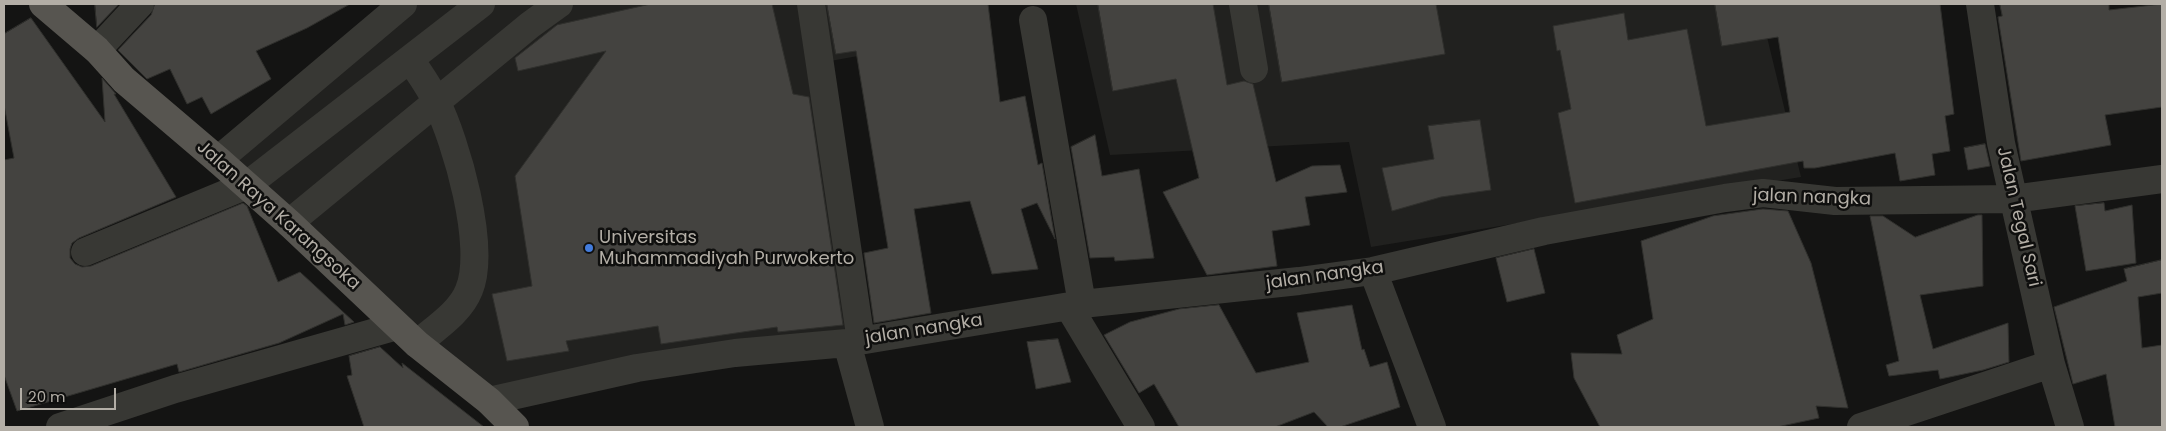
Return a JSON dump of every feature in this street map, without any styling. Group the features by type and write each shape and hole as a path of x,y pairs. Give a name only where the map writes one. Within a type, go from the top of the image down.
{"main road":[{"name":"Jalan Raya Karangsoka","path":"43,4 96,50 124,80 289,223 407,335 489,401 515,427"}],"street":[{"path":"96,50 140,4"},
{"path":"218,160 403,4"},
{"path":"84,252 247,185 481,4"},
{"path":"289,223 530,24 559,4"},
{"path":"811,4 854,342 870,427"},
{"path":"1243,4 1254,70"},
{"name":"Jalan Tegal Sari","path":"1980,4 2000,143 2051,364 2070,427"},
{"path":"1033,20 1075,305 1141,427"},
{"path":"60,427 175,389 407,335 460,307 470,289 474,266 473,236 457,154 436,101 410,59"},
{"name":"jalan nangka","path":"489,401 637,368 735,353 854,342 1075,305 1299,281 1373,271 1544,232 1725,198 1763,193 1835,201 2013,199 2162,179"},
{"path":"1373,271 1432,427"},
{"path":"1861,427 2051,364"}],"shaded area":[{"name":"Universitas Muhammadiyah Purwokerto","path":"411,4 964,4 973,35 825,62 865,336 490,389 225,160"},
{"path":"1076,4 1759,4 1801,177 1371,247 1349,142 1110,155"}],"building":[{"path":"95,4 119,4 97,27"},
{"path":"155,4 350,4 307,28 256,51 271,79 211,114 202,97 187,104 170,69 147,79 118,50 151,15"},
{"path":"651,4 772,4 793,94 809,97 843,325 778,332 777,327 661,344 658,326 566,341 569,351 507,361 492,294 532,286 515,176 606,51 518,71 515,58 557,25"},
{"path":"827,4 988,4 1000,102 1025,96 1038,165 1042,163 1055,239 1037,203 1021,209 1038,269 992,274 970,201 914,209 931,313 874,323 864,253 888,248 856,51 836,54"},
{"path":"1098,4 1213,4 1227,85 1244,81 1253,84 1276,182 1312,166 1340,165 1347,192 1305,197 1310,225 1272,231 1277,266 1207,275 1163,192 1199,178 1176,79 1113,91"},
{"path":"1269,4 1436,4 1445,54 1282,82"},
{"path":"1715,4 1940,4 1954,114 1945,116 1950,151 1932,154 1935,175 1900,181 1895,153 1815,168 1804,168 1803,161 1575,203 1558,113 1571,109 1560,50 1557,51 1553,26 1624,13 1628,40 1687,29 1706,126 1790,112 1778,37 1722,46"},
{"path":"2000,4 2109,4 2109,10 2162,4 2162,107 2105,115 2111,145 2021,161 1998,17 2002,16"},
{"path":"31,18 105,122 102,78 116,94 114,94 176,197 79,238 72,243 70,249 70,258 75,264 82,267 91,266 243,203 247,206 278,282 300,272 354,322 345,325 343,314 279,343 179,372 177,364 17,411 4,375 4,160 14,158 4,105 4,34"},
{"path":"1480,120 1491,190 1441,197 1392,211 1382,168 1434,159 1428,126"},
{"path":"1095,135 1102,176 1139,169 1154,258 1115,261 1114,257 1090,258 1071,147"},
{"path":"1985,144 1990,166 1968,170 1964,148"},
{"path":"2104,203 2105,211 2132,205 2136,263 2086,271 2075,206"},
{"path":"1763,209 1788,211 1811,263 1848,408 1816,406 1819,418 1777,427 1600,427 1574,378 1571,353 1622,354 1617,335 1653,319 1641,241 1713,216"},
{"path":"1982,215 1983,286 1920,295 1933,349 2008,323 2009,362 1983,370 1940,379 1938,370 1889,376 1886,365 1899,361 1870,216 1883,216 1915,237"},
{"path":"1534,249 1545,293 1507,302 1496,258"},
{"path":"2162,260 2162,293 2138,297 2142,348 2162,345 2162,427 2115,427 2106,374 2073,384 2054,307 2127,281 2124,269"},
{"path":"1219,305 1256,373 1309,362 1297,313 1352,305 1362,350 1364,349 1370,367 1387,362 1400,407 1340,427 1328,427 1314,412 1275,427 1179,427 1154,384 1139,393 1104,335 1130,322 1179,309"},
{"path":"1058,339 1071,382 1036,389 1027,342"},
{"path":"380,347 403,368 402,363 484,427 364,427 347,376 352,375 349,356"}],"place":[{"name":"Universitas Muhammadiyah Purwokerto","path":"589,248"}]}
